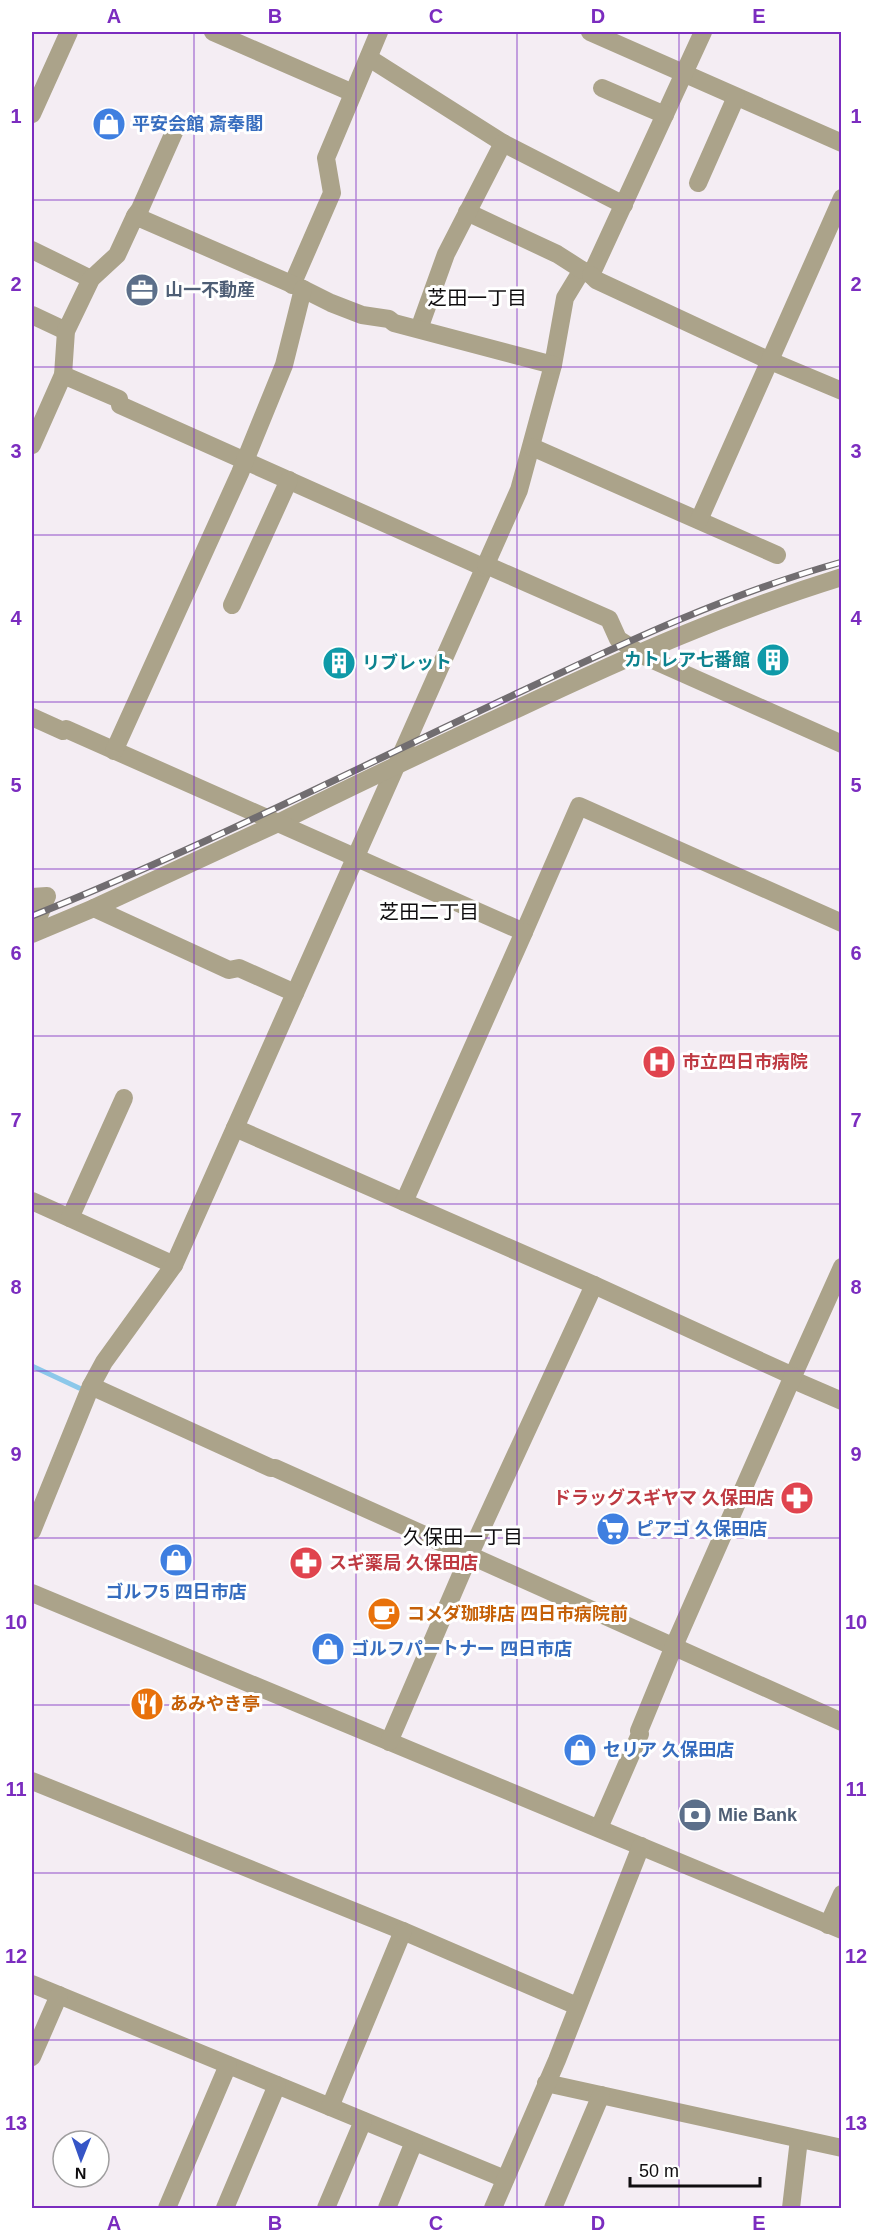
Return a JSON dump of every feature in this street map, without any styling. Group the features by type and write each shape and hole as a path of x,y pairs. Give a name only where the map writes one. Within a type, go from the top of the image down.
{"street":[{"path":"32,114 69,32"},
{"path":"213,32 353,93"},
{"path":"114,751 240,473 284,365 298,287 332,193 326,158 379,32"},
{"path":"590,32 842,143"},
{"path":"32,1532 104,1362 174,1265 519,490 553,365 565,298 587,273 624,205 703,32"},
{"path":"369,58 503,143 624,205"},
{"path":"602,88 665,115"},
{"path":"698,183 736,97"},
{"path":"32,445 63,375 66,331 91,279 117,255 135,216 141,209 175,130"},
{"path":"419,329 446,254 503,143"},
{"path":"699,520 768,360 842,198"},
{"path":"466,212 557,254 596,280 649,306 842,391"},
{"path":"135,216 362,315 389,319 394,323 553,365"},
{"path":"32,250 91,279"},
{"path":"32,315 66,331"},
{"path":"63,375 119,399 120,405 609,619 618,639 638,652 842,744"},
{"path":"532,447 777,555"},
{"path":"232,605 289,480"},
{"path":"32,933 94,908 278,823 638,652 737,612 842,577"},
{"path":"32,717 63,731 66,729 524,932"},
{"path":"404,1202 579,806 842,923"},
{"path":"32,897 47,896 32,933"},
{"path":"94,908 229,970 239,968 295,993"},
{"path":"70,1218 124,1098"},
{"path":"235,1128 594,1286 842,1401"},
{"path":"32,1201 174,1265"},
{"path":"600,1828 674,1646 842,1267"},
{"path":"389,1742 470,1556 594,1286"},
{"path":"92,1386 842,1722"},
{"path":"32,1593 835,1927 842,1894"},
{"path":"32,1780 403,1931 577,2006"},
{"path":"493,2208 641,1846"},
{"path":"330,2107 403,1931"},
{"path":"32,1984 505,2179"},
{"path":"32,2058 58,1995"},
{"path":"167,2208 228,2065"},
{"path":"546,2083 842,2148"},
{"path":"225,2208 277,2085"},
{"path":"553,2208 602,2095"},
{"path":"327,2208 363,2121"},
{"path":"791,2208 799,2139"},
{"path":"387,2208 414,2142"}],"waterway":[{"path":"32,1366 79,1388"}],"railway":[{"path":"32,916 217,835 639,637 759,588 842,562"}],"place":[{"name":"平安会館 斎奉閣","path":"109,124"},
{"name":"山一不動産","path":"142,290"},
{"name":"カトレア七番館","path":"773,660"},
{"name":"リブレット","path":"339,663"},
{"name":"市立四日市病院","path":"659,1062"},
{"name":"ドラッグスギヤマ 久保田店","path":"797,1498"},
{"name":"ピアゴ 久保田店","path":"613,1529"},
{"name":"ゴルフ5 四日市店","path":"176,1560"},
{"name":"スギ薬局 久保田店","path":"306,1563"},
{"name":"コメダ珈琲店 四日市病院前","path":"384,1614"},
{"name":"ゴルフパートナー 四日市店","path":"328,1649"},
{"name":"あみやき亭","path":"147,1704"},
{"name":"セリア 久保田店","path":"580,1750"},
{"name":"Mie Bank","path":"695,1815"}],"district":[{"name":"芝田一丁目","path":"477,298"},
{"name":"芝田二丁目","path":"429,912"},
{"name":"久保田一丁目","path":"463,1537"}]}
